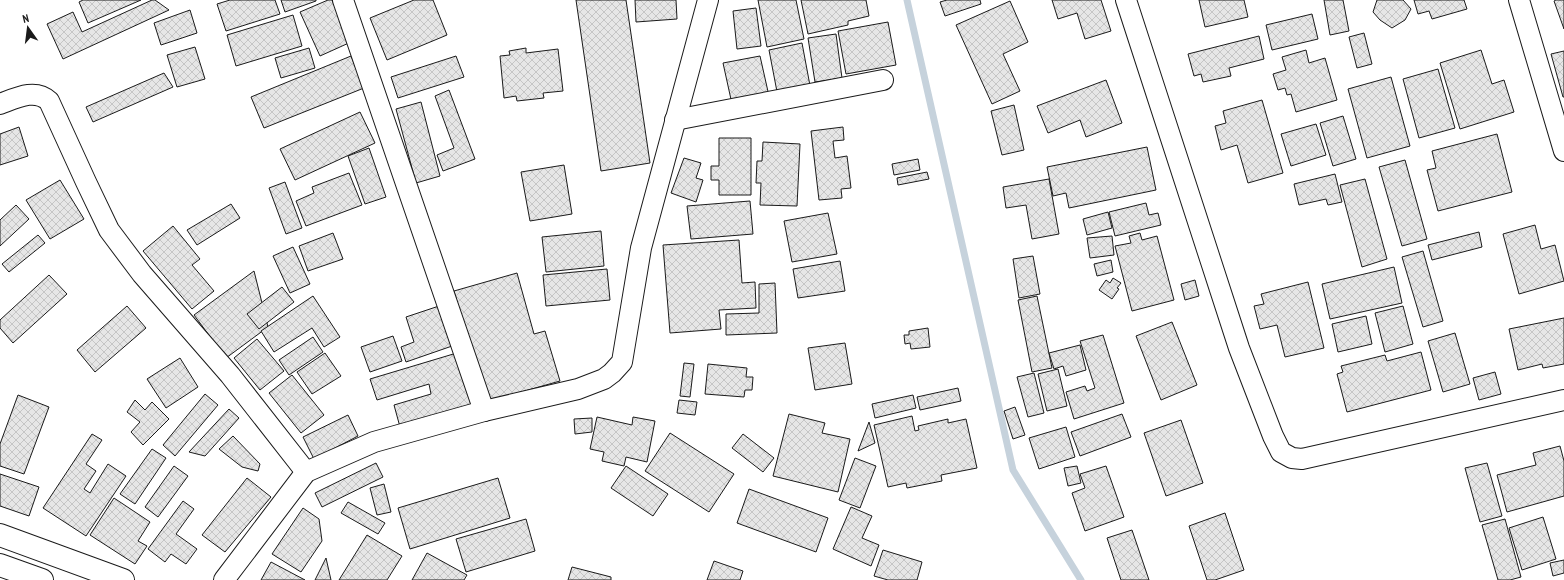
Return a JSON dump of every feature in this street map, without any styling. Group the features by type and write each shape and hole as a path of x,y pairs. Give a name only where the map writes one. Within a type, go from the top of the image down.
{"street":[{"path":"343,0 484,411"},
{"path":"224,580 306,472 374,442 484,411 578,389 604,379 622,362 641,248 708,0"},
{"path":"1126,0 1239,348 1273,436 1281,452 1292,458 1302,459 1564,400"},
{"path":"1519,0 1564,151"},
{"path":"675,120 883,80"},
{"path":"0,104 30,94 39,94 50,100 109,230 142,274 230,375 306,472"},
{"path":"0,534 123,580"},
{"path":"0,565 42,580"}],"building":[{"path":"83,0 141,0 88,23 79,2"},
{"path":"152,0 155,0 169,10 63,59 47,24 73,12 82,32"},
{"path":"230,0 275,0 280,14 226,31 217,4"},
{"path":"281,0 316,0 316,1 285,12"},
{"path":"328,0 332,0 351,42 320,56 300,12"},
{"path":"414,0 433,0 447,35 387,60 370,18"},
{"path":"576,0 626,0 650,163 601,171"},
{"path":"635,0 676,0 677,19 636,22"},
{"path":"758,0 796,0 804,39 767,47"},
{"path":"801,0 866,0 869,16 848,21 848,25 808,34"},
{"path":"947,0 980,0 981,4 945,16 940,2"},
{"path":"1052,0 1101,0 1111,31 1085,39 1077,13 1058,19"},
{"path":"1199,0 1244,0 1248,17 1205,27"},
{"path":"1324,0 1343,0 1349,31 1330,35"},
{"path":"1377,0 1403,0 1411,9 1405,20 1392,28 1380,20 1373,12"},
{"path":"1414,0 1464,0 1467,9 1432,19 1429,11 1418,14"},
{"path":"1564,0 1564,29 1554,1"},
{"path":"1010,1 1028,42 1003,54 1020,91 992,104 956,25"},
{"path":"756,8 761,46 737,49 733,11"},
{"path":"190,10 197,33 161,45 154,23"},
{"path":"1312,14 1318,39 1272,50 1266,25"},
{"path":"293,15 302,46 236,66 227,35"},
{"path":"888,22 896,65 846,74 838,31"},
{"path":"1364,33 1372,64 1357,68 1349,37"},
{"path":"836,34 842,78 815,82 808,38"},
{"path":"1259,36 1264,59 1229,68 1231,76 1203,82 1201,74 1194,76 1188,54"},
{"path":"802,43 811,91 778,97 769,50"},
{"path":"195,47 205,79 177,87 167,55"},
{"path":"309,48 315,68 281,78 275,58"},
{"path":"526,48 526,53 558,49 563,91 543,93 544,98 517,101 516,96 504,98 500,56 510,55 509,51"},
{"path":"1306,50 1309,63 1325,58 1337,100 1296,112 1291,94 1287,95 1285,88 1278,90 1273,74 1286,70 1282,57"},
{"path":"1481,50 1492,84 1504,80 1514,112 1460,129 1440,63"},
{"path":"1564,51 1564,97 1563,97 1551,54"},
{"path":"351,56 364,88 264,128 251,97"},
{"path":"456,56 464,77 398,98 391,77"},
{"path":"760,56 769,96 732,104 723,63"},
{"path":"1438,69 1455,128 1419,138 1403,79"},
{"path":"164,73 173,87 93,122 86,107"},
{"path":"1391,77 1410,146 1367,158 1348,89"},
{"path":"1106,80 1122,123 1086,137 1080,120 1048,133 1037,106"},
{"path":"449,90 475,159 443,171 437,155 454,148 435,96"},
{"path":"1262,100 1283,173 1248,183 1237,145 1221,150 1215,126 1226,123 1223,111"},
{"path":"421,102 440,176 416,183 396,109"},
{"path":"1014,105 1024,150 1002,155 991,111"},
{"path":"360,112 375,143 295,180 280,149"},
{"path":"1343,116 1356,159 1333,166 1320,123"},
{"path":"1316,124 1326,155 1291,166 1281,134"},
{"path":"19,127 28,156 0,165 0,134"},
{"path":"843,127 844,140 833,141 835,158 847,156 851,188 841,189 842,198 819,200 811,131"},
{"path":"1497,134 1512,192 1438,211 1427,170 1436,168 1432,151"},
{"path":"719,138 751,138 751,195 719,195 719,180 711,180 711,166 719,166"},
{"path":"763,142 800,144 797,206 760,205 761,183 756,183 757,161 762,161"},
{"path":"1147,147 1156,190 1069,208 1066,193 1053,196 1047,167"},
{"path":"369,148 386,197 365,204 348,156"},
{"path":"684,158 701,163 696,178 703,180 696,202 671,193"},
{"path":"918,159 920,170 894,175 892,164"},
{"path":"1405,160 1427,239 1402,246 1379,167"},
{"path":"564,165 572,214 530,221 521,172"},
{"path":"927,172 929,179 898,185 897,178"},
{"path":"349,173 362,205 306,226 296,201 314,193 312,187"},
{"path":"1335,174 1342,202 1328,205 1326,199 1299,205 1294,184"},
{"path":"1049,179 1059,234 1032,239 1026,205 1006,208 1003,187"},
{"path":"1365,179 1387,259 1362,267 1340,185"},
{"path":"60,180 84,219 50,239 26,200"},
{"path":"285,182 302,228 286,234 269,188"},
{"path":"750,201 753,234 691,239 687,206"},
{"path":"1146,203 1149,215 1158,213 1161,225 1115,236 1109,212"},
{"path":"231,204 240,218 197,245 187,230"},
{"path":"16,205 29,219 0,246 0,220"},
{"path":"1108,212 1112,228 1087,235 1083,219"},
{"path":"828,213 837,254 792,262 784,221"},
{"path":"1535,225 1541,249 1555,245 1564,281 1519,294 1503,234"},
{"path":"173,226 200,259 192,265 214,291 192,309 143,251"},
{"path":"601,231 604,266 546,272 542,237"},
{"path":"1479,232 1482,247 1432,260 1428,245"},
{"path":"333,233 343,259 308,271 299,246"},
{"path":"1140,233 1142,240 1157,236 1174,300 1132,311 1115,246 1131,243 1129,236"},
{"path":"38,235 45,243 9,272 2,264"},
{"path":"1112,236 1114,255 1090,258 1087,238"},
{"path":"739,240 742,283 755,282 756,308 719,310 721,329 670,333 663,245"},
{"path":"293,247 310,284 290,293 273,256"},
{"path":"1423,251 1443,321 1423,327 1402,257"},
{"path":"1033,256 1040,294 1019,298 1013,259"},
{"path":"1111,260 1113,272 1097,276 1094,264"},
{"path":"840,261 845,291 798,298 793,269"},
{"path":"1394,267 1402,303 1330,319 1322,284"},
{"path":"607,269 610,300 546,306 543,275"},
{"path":"254,271 268,327 226,358 194,315"},
{"path":"517,273 534,334 545,331 560,381 486,402 454,291"},
{"path":"49,275 67,294 13,343 0,328 0,320"},
{"path":"1113,278 1121,283 1112,299 1099,290 1106,280 1110,283"},
{"path":"1195,280 1199,296 1185,300 1181,284"},
{"path":"1308,282 1324,348 1285,357 1277,325 1260,329 1254,306 1264,304 1261,294"},
{"path":"775,283 777,333 726,335 726,314 759,313 759,284"},
{"path":"282,287 294,302 259,329 247,314"},
{"path":"313,296 340,337 324,347 312,328 274,352 261,331"},
{"path":"1037,296 1052,368 1032,372 1018,300"},
{"path":"442,305 455,345 406,362 401,347 414,342 406,317"},
{"path":"127,306 146,328 95,372 77,350"},
{"path":"1403,306 1413,344 1385,352 1375,313"},
{"path":"1366,316 1372,344 1338,352 1332,324"},
{"path":"1564,318 1564,364 1543,368 1542,364 1518,370 1509,329"},
{"path":"1172,322 1197,385 1161,400 1136,336"},
{"path":"928,328 930,347 911,349 910,343 905,344 904,335 909,335 909,331"},
{"path":"1455,333 1470,384 1443,392 1428,341"},
{"path":"1103,335 1124,403 1074,419 1066,392 1085,386 1087,391 1095,388 1080,341"},
{"path":"393,336 402,361 370,372 361,347"},
{"path":"313,337 323,352 289,375 279,360"},
{"path":"257,339 284,371 260,390 234,358"},
{"path":"845,343 852,384 815,390 808,348"},
{"path":"1080,345 1086,370 1066,376 1063,366 1054,369 1049,353"},
{"path":"460,352 476,404 400,427 394,405 431,394 429,384 377,400 370,379"},
{"path":"1421,352 1431,390 1347,412 1337,374 1343,372 1341,366 1385,355 1387,361"},
{"path":"325,353 341,376 312,394 297,372"},
{"path":"180,358 198,387 166,408 147,379"},
{"path":"684,363 694,364 690,397 680,396"},
{"path":"708,364 747,368 746,377 753,377 752,390 745,390 744,397 705,394"},
{"path":"1058,369 1067,406 1047,411 1038,374"},
{"path":"1495,372 1501,394 1479,400 1473,378"},
{"path":"1034,373 1044,413 1028,417 1017,377"},
{"path":"292,375 324,415 301,433 269,393"},
{"path":"958,388 961,401 920,410 917,397"},
{"path":"205,394 218,405 175,456 163,445"},
{"path":"18,395 49,407 24,474 0,466 0,444"},
{"path":"913,395 916,408 875,418 872,404"},
{"path":"135,400 145,410 152,402 169,419 143,445 131,432 140,422 127,412"},
{"path":"679,400 697,402 695,415 677,413"},
{"path":"1015,407 1025,435 1013,439 1004,411"},
{"path":"229,409 239,418 205,456 189,452"},
{"path":"789,414 825,423 822,433 850,439 838,492 773,476"},
{"path":"1122,414 1131,437 1080,456 1071,432"},
{"path":"348,415 358,436 314,459 303,437"},
{"path":"912,416 915,431 919,430 918,426 948,419 948,423 966,419 977,468 941,475 942,481 907,488 906,483 888,487 874,425"},
{"path":"597,417 632,425 633,417 655,421 647,462 626,457 624,466 602,461 604,452 590,449"},
{"path":"592,418 592,432 575,434 574,419"},
{"path":"1181,420 1203,483 1166,496 1144,433"},
{"path":"869,422 875,443 858,451"},
{"path":"1066,427 1075,457 1039,469 1029,438"},
{"path":"670,433 734,474 709,512 645,471"},
{"path":"92,434 102,440 86,464 96,471 84,489 90,493 108,464 126,476 86,536 43,508"},
{"path":"743,434 774,458 763,472 732,448"},
{"path":"233,436 260,464 258,471 242,467 219,449"},
{"path":"1560,446 1564,461 1564,496 1507,512 1497,475 1536,465 1533,453"},
{"path":"152,449 166,458 135,504 120,494"},
{"path":"855,458 876,466 860,508 839,500"},
{"path":"376,463 383,477 322,507 315,493"},
{"path":"1487,463 1502,516 1480,522 1465,468"},
{"path":"174,466 188,476 158,517 145,507"},
{"path":"626,466 668,494 653,516 611,488"},
{"path":"1077,466 1081,483 1068,486 1064,468"},
{"path":"1106,466 1124,517 1085,531 1072,493 1085,488 1080,474"},
{"path":"0,474 39,487 29,516 0,506"},
{"path":"247,478 271,497 225,552 202,535"},
{"path":"498,478 510,518 410,549 398,508"},
{"path":"384,484 391,512 377,515 370,488"},
{"path":"749,489 828,518 816,552 737,523"},
{"path":"114,498 150,522 138,541 147,546 135,564 90,535"},
{"path":"183,501 194,509 176,534 197,549 186,564 171,554 165,562 148,549"},
{"path":"348,502 385,523 378,534 341,513"},
{"path":"851,507 872,516 862,538 879,545 871,566 833,549"},
{"path":"303,508 319,519 322,541 301,572 272,554"},
{"path":"1225,513 1244,570 1215,580 1207,580 1189,526"},
{"path":"1543,517 1556,559 1522,570 1509,528"},
{"path":"526,519 535,551 466,572 456,539"},
{"path":"1505,519 1521,577 1510,580 1498,580 1482,525"},
{"path":"1132,530 1149,580 1121,580 1107,538"},
{"path":"367,535 402,556 387,580 339,580"},
{"path":"883,550 922,562 917,580 888,580 874,576"},
{"path":"427,553 467,575 464,580 412,580"},
{"path":"326,558 331,580 315,580"},
{"path":"1564,560 1564,573 1553,576 1550,563"},
{"path":"714,561 743,571 740,580 707,580"},
{"path":"271,562 305,580 261,580"},
{"path":"572,567 611,577 611,580 568,580"}],"waterway":[{"path":"907,0 1013,470 1081,580"}]}
